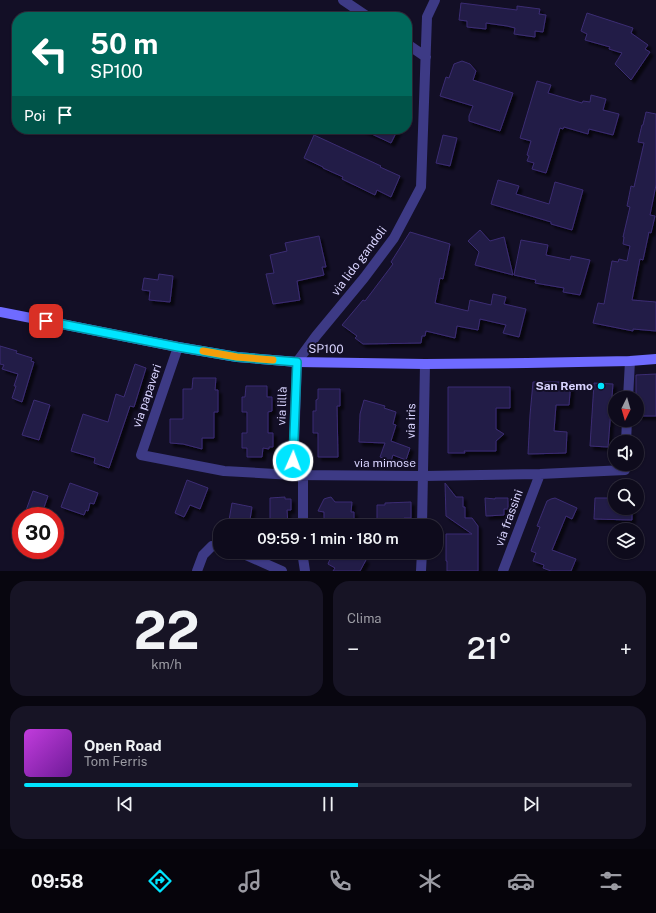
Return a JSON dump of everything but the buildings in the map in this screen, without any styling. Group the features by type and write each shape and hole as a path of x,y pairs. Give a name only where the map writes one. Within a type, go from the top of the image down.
{"main road":[{"name":"SP100","path":"0,312 237,357 297,362 425,364 630,361 656,359"}],"street":[{"path":"344,0 361,12"},
{"name":"via lido gandoli","path":"297,362 394,238 420,187 427,17 435,0"},
{"path":"412,47 426,57"},
{"name":"via papaveri","path":"141,454 178,347"},
{"path":"628,391 630,361"},
{"name":"via lillà","path":"292,476 297,362"},
{"name":"via iris","path":"422,519 425,364"},
{"name":"via mimose","path":"141,454 224,471 292,476 424,476 540,474 608,471"},
{"name":"via frassini","path":"503,571 540,474"},
{"path":"303,476 303,519"},
{"path":"197,571 203,555 213,546"},
{"path":"255,559 282,571"},
{"path":"303,559 305,571"},
{"path":"421,571 422,559"}],"slow traffic":[{"path":"203,351 237,357 273,360"}],"place":[{"name":"San Remo","path":"601,386"}],"route":[{"path":"46,321 237,357 297,362 293,461"}]}
